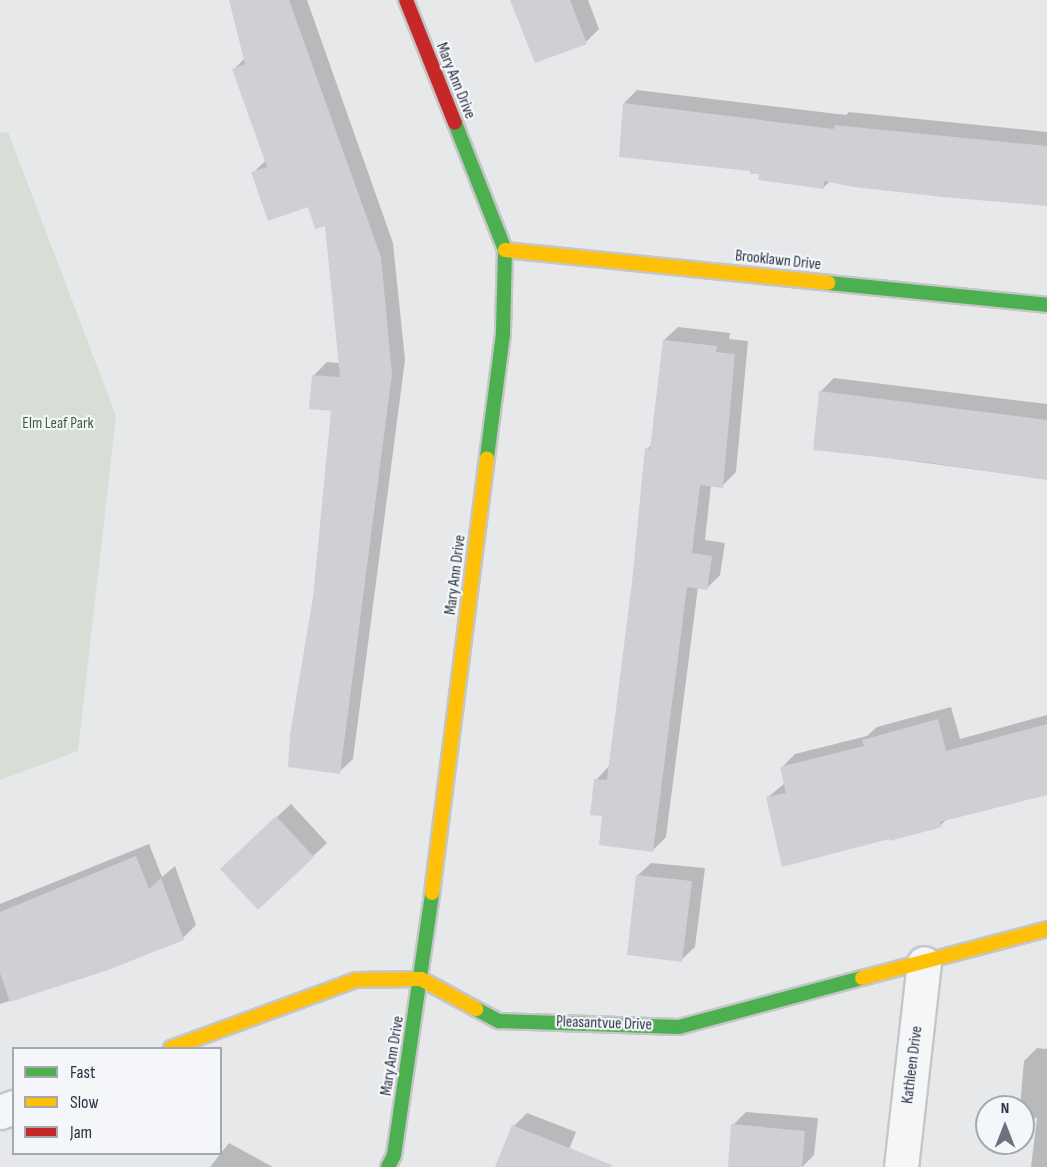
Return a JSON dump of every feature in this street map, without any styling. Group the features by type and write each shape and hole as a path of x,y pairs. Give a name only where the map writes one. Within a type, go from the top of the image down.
{"street":[{"name":"Mary Ann Drive","path":"388,1167 394,1155 421,979 503,334 505,250 406,0"},
{"name":"Brooklawn Drive","path":"505,250 1047,305"},
{"name":"Pleasantvue Drive","path":"421,979 499,1021 679,1027 1047,929"},
{"name":"Kathleen Drive","path":"901,1167 924,963"},
{"path":"174,1047 356,981 421,979"}],"green space":[{"name":"Elm Leaf Park","path":"8,132 116,416 78,751 0,780 0,133"}],"building":[{"path":"229,0 289,0 381,257 392,374 340,774 288,767 290,735 313,597 331,411 309,409 312,375 340,377 325,226 315,229 308,207 268,221 251,172 267,167 232,69 245,64"},
{"path":"510,0 570,0 587,44 535,63"},
{"path":"623,103 834,129 834,125 1047,146 1047,206 943,197 854,187 824,181 824,189 758,180 759,174 750,174 750,171 619,157"},
{"path":"663,340 717,346 716,352 735,354 723,488 700,485 692,553 712,556 707,590 687,587 653,852 599,845 602,816 590,815 594,779 607,780 632,582 645,448 650,449"},
{"path":"819,391 1047,420 1047,480 925,462 813,450"},
{"path":"938,719 946,751 1047,724 1047,795 940,822 942,827 782,867 766,797 786,793 780,767 864,746 862,740"},
{"path":"276,816 314,857 258,910 220,869"},
{"path":"136,856 149,889 161,878 184,940 108,970 10,1002 0,973 0,912"},
{"path":"636,875 692,881 682,962 627,955"},
{"path":"731,1124 805,1131 802,1167 728,1167"},
{"path":"512,1125 612,1165 612,1167 495,1167"}],"traffic: fast":[{"path":"455,123 505,250 503,334 487,458"},
{"path":"828,283 1047,305"},
{"path":"388,1167 394,1155 432,893"},
{"path":"476,1009 499,1021 679,1027 862,978"}],"traffic: slow":[{"path":"505,250 828,283"},
{"path":"432,893 487,458"},
{"path":"862,978 1047,929"},
{"path":"174,1047 356,980 421,979 476,1009"}],"traffic: jam":[{"path":"406,0 455,123"}]}
